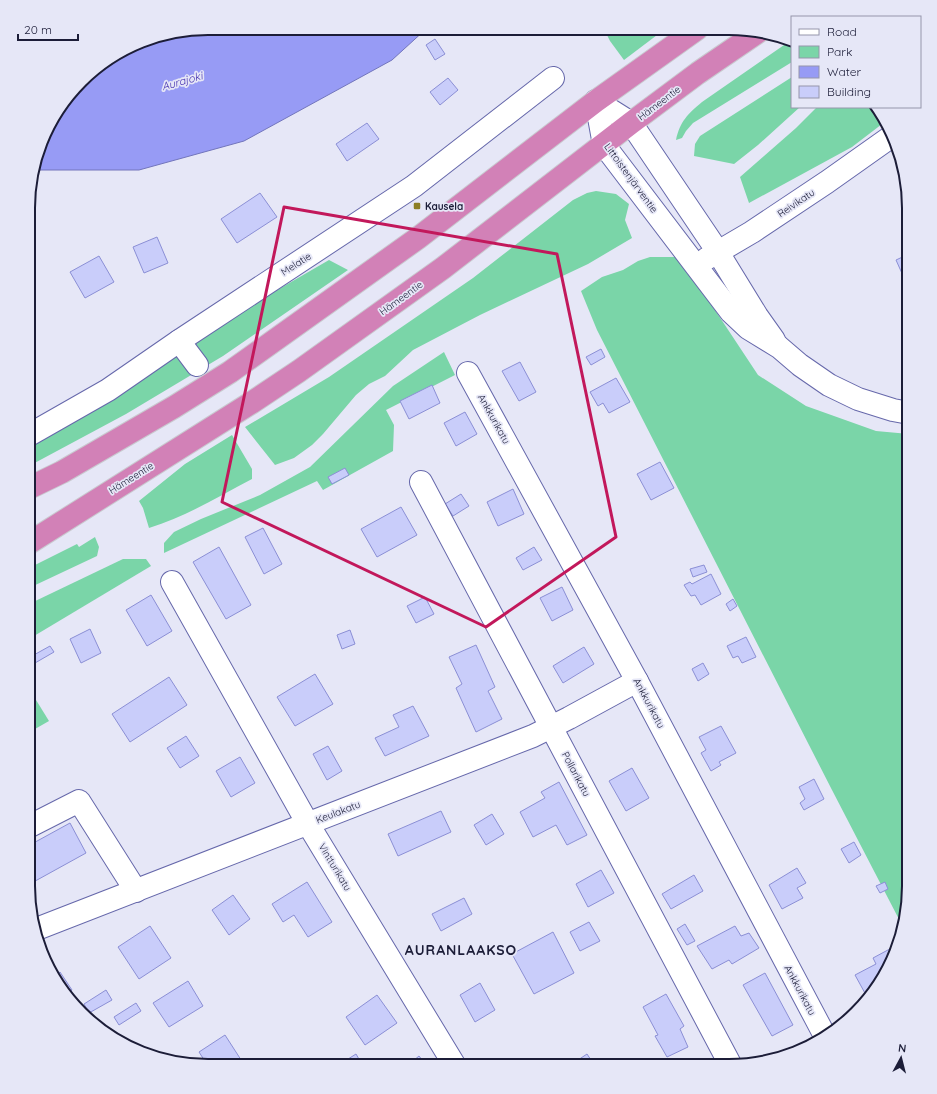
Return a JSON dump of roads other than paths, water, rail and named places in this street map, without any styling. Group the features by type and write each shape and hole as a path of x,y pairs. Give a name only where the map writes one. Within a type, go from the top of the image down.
{"highway":[{"path":"35,485 69,468 174,407 230,372 422,234 596,101 689,35"},
{"name":"Hämeentie","path":"35,539 299,371 443,268 631,123 698,73 752,36"}],"street":[{"name":"Melatie","path":"35,432 108,390 179,341 414,186 553,78"},
{"name":"Littoistenjärventie","path":"596,101 631,123 719,253 779,347"},
{"name":"Littoistenjärventie","path":"596,101 604,145 732,312 748,328 779,347 800,365 829,385 858,399 902,412"},
{"name":"Reivikatu","path":"697,265 752,232 888,139"},
{"path":"179,341 197,365"},
{"name":"Ankkurikatu","path":"468,373 637,681 823,1031"},
{"name":"Pollarikatu","path":"421,482 727,1059"},
{"name":"Vintturikatu","path":"172,582 308,824 451,1059"},
{"name":"Keulakatu","path":"40,928 533,736 551,728 637,681"},
{"path":"35,823 79,801 136,890"}],"water":[{"name":"Aurajoki","path":"197,35 419,35 392,60 244,141 139,170 39,170 48,142 58,122 78,94 94,78 112,64 142,48 175,38"}],"place":[{"name":"Kausela","path":"417,206"}],"district":[{"name":"AURANLAAKSO","path":"461,950"}]}
